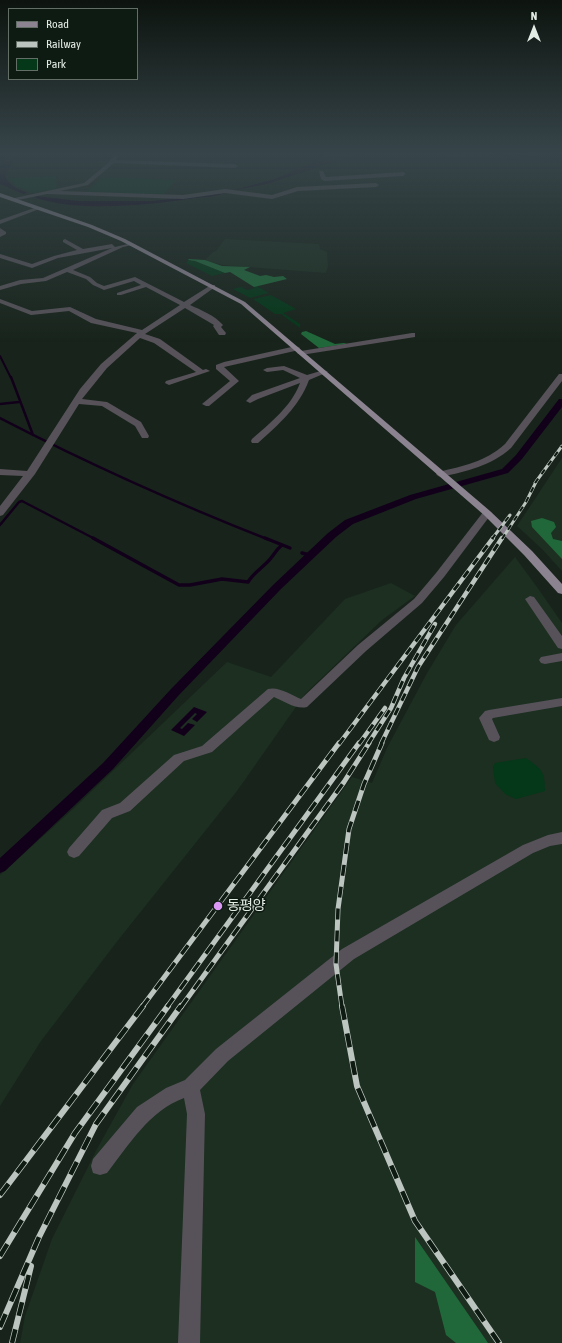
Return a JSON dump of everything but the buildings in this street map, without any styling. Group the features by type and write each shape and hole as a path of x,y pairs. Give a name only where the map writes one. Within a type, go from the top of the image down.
{"main road":[{"path":"64,217 90,226 130,244 243,303 487,513 528,553 562,591"}],"street":[{"path":"0,222 15,217"},
{"path":"0,230 4,233 0,235"},
{"path":"65,241 82,251"},
{"path":"0,288 20,282 44,280 121,246 130,244"},
{"path":"2,258 32,266 56,257 82,251 121,246"},
{"path":"68,270 88,278 95,284 104,288 135,279 212,318 219,325 217,326 222,333"},
{"path":"119,294 147,285"},
{"path":"0,514 30,474 92,379 141,333 213,286"},
{"path":"0,301 31,313 70,308 94,321 141,333 157,341 201,372"},
{"path":"169,383 231,362 412,335"},
{"path":"206,404 235,382 219,367"},
{"path":"267,370 284,368 306,378"},
{"path":"250,401 255,397 324,372"},
{"path":"445,477 491,460 500,454 508,446 562,376"},
{"path":"254,441 282,417 302,390 306,378"},
{"path":"77,402 104,404 138,424 145,436"},
{"path":"0,472 30,474"},
{"path":"74,852 107,814 125,807 179,758 207,749 272,692 303,704 362,648 418,601 440,575 487,513"},
{"path":"530,599 562,645"},
{"path":"545,660 562,657"},
{"path":"494,737 486,718 489,714 562,702"},
{"path":"100,1166 143,1113 172,1094 191,1087 222,1055 348,954 528,849 548,841 562,838"},
{"path":"189,1343 196,1114 191,1087"}],"shaded area":[{"path":"225,239 319,244 320,249 327,252 328,266 326,273 223,265 207,261 206,259 216,251"},
{"path":"562,458 562,571 542,549 517,526"},
{"path":"515,557 562,623 562,1343 20,1343 25,1316 52,1239 97,1149 133,1084 352,777 372,783 387,748 426,675 456,625"},
{"path":"391,583 415,596 382,620 305,694 237,791 119,939 41,1041 0,1106 0,875 72,810 227,662 271,677 345,599"},
{"path":"194,707 207,712 197,722 192,719 197,714 195,713 180,728 182,729 188,723 195,725 184,736 171,730"}],"green space":[{"path":"188,260 195,261 225,273 212,276 186,263"},
{"path":"188,260 205,260 222,266 250,267 244,270 260,276 283,276 287,279 254,287 230,272 225,273 195,261"},
{"path":"257,286 269,293 250,298 233,289 241,287 247,290"},
{"path":"271,295 296,309 283,313 300,324 300,328 281,314 275,314 253,299"},
{"path":"306,331 335,344 347,344 319,348 301,334 302,332"},
{"path":"542,518 554,522 556,527 551,533 553,539 562,541 562,559 532,527 531,521"},
{"path":"526,758 536,765 542,772 545,791 516,799 505,794 495,783 493,767 495,763"},
{"path":"415,1237 488,1343 456,1343 446,1335 435,1292 415,1282"}],"waterway":[{"path":"0,356 11,378"},
{"path":"11,377 33,434"},
{"path":"0,867 108,766 175,692 277,587 332,535 349,522 413,497 505,471 519,457 562,401"},
{"path":"0,404 19,402"},
{"path":"0,418 33,434"},
{"path":"33,434 132,482 267,539"},
{"path":"0,525 19,502 22,501 95,539"},
{"path":"93,538 179,585 190,585 222,579 248,582 253,575 269,561 282,545"},
{"path":"265,538 290,548"},
{"path":"302,553 310,555"}],"railway":[{"path":"537,481 562,446"},
{"path":"502,539 526,502 537,481"},
{"path":"492,539 510,515"},
{"path":"339,744 493,538"},
{"path":"381,744 418,667 502,538"},
{"path":"368,744 391,708 404,678 435,624"},
{"path":"359,744 385,708"},
{"path":"142,1007 339,743"},
{"path":"167,1007 359,743"},
{"path":"181,1007 344,782 369,743"},
{"path":"342,1007 336,964 338,909 349,829 364,784 382,743"},
{"path":"0,1195 143,1006"},
{"path":"0,1256 75,1133 168,1006"},
{"path":"0,1327 39,1237 96,1124 181,1006"},
{"path":"342,1006 357,1086 415,1221 499,1343"},
{"path":"12,1343 31,1266"}],"place":[{"name":"동평양","path":"218,906"}]}
